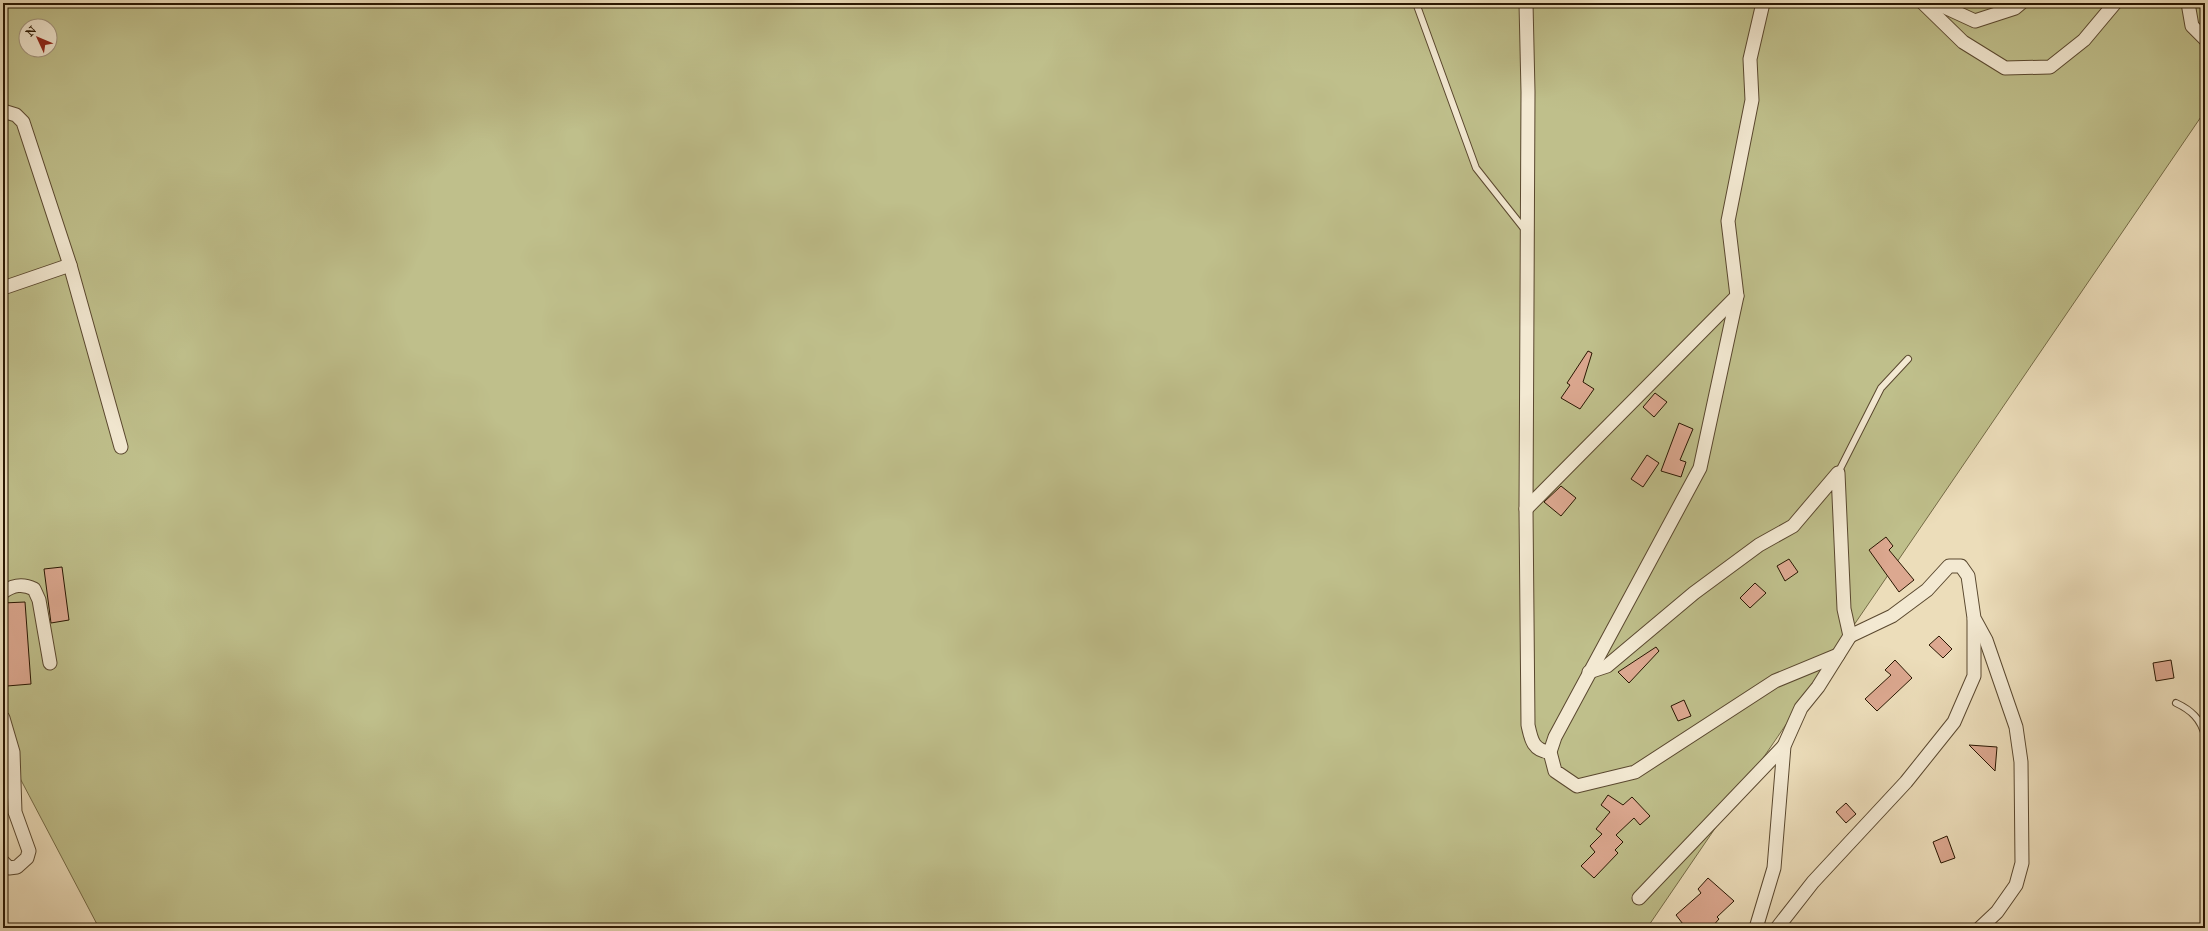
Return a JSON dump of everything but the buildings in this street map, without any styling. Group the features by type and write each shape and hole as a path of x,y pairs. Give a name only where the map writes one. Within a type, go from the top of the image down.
{"street":[{"path":"1526,3 1528,92 1526,509 1528,724 1532,743 1541,752 1550,752"},
{"path":"1763,3 1750,59 1752,100 1728,221 1737,296 1700,468 1555,737 1550,752 1555,770 1577,786 1635,772 1775,681 1838,655"},
{"path":"1923,3 1963,42 2005,68 2050,66 2084,40 2115,3"},
{"path":"1936,3 1975,21 2015,8 2021,3"},
{"path":"2188,3 2192,26 2205,39"},
{"path":"3,111 16,115 23,122 70,265 121,447"},
{"path":"3,288 70,265"},
{"path":"1526,509 1737,296"},
{"path":"1589,672 1608,666 1694,592 1759,545 1793,526 1838,473"},
{"path":"1838,473 1844,609 1850,636"},
{"path":"1756,928 1774,868 1784,746 1801,708 1818,687 1850,636 1892,616 1927,590 1949,566 1961,566 1968,576 1974,618 1974,676 1954,722 1906,782 1812,882 1777,928"},
{"path":"3,592 10,587 24,584 34,589 38,600 50,663"},
{"path":"1974,618 1986,640 2013,720 2022,762 2022,863 2016,885 1997,912 1980,928"},
{"path":"3,718 13,752 15,812 29,851 27,858 17,867 9,868 3,862"},
{"path":"1639,898 1784,746"}],"lane":[{"path":"1416,3 1476,168 1527,233"},
{"path":"1838,473 1881,388 1908,359"},
{"path":"2176,703 2187,708 2195,715 2201,724 2205,736"}],"green space":[{"path":"3,3 2205,3 2205,111 1647,928 99,928 3,746"}]}
